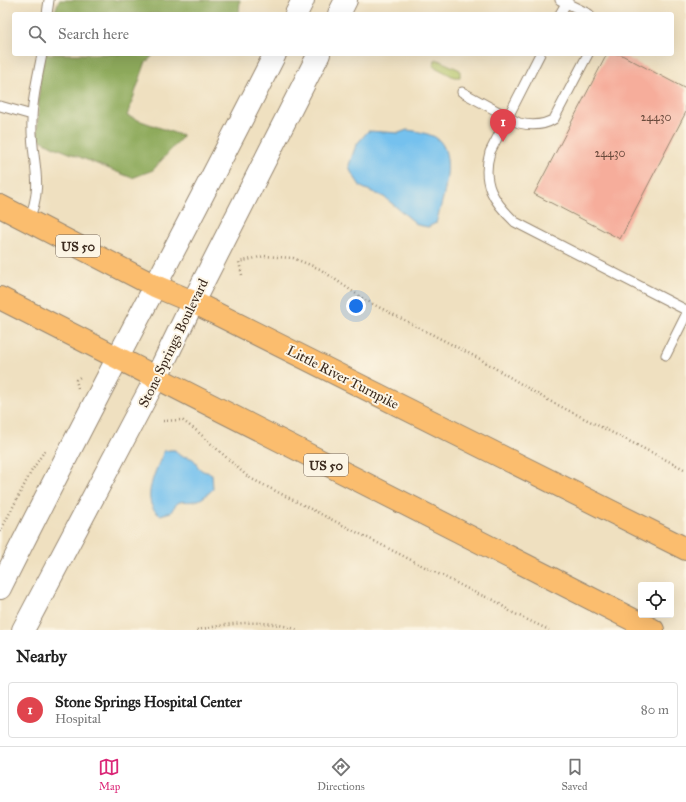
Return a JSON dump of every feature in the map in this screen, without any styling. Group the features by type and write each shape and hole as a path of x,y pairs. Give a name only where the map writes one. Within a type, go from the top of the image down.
{"highway":[{"name":"Little River Turnpike","path":"0,206 155,286 193,302 686,549"},
{"name":"US 50","path":"0,298 653,630"}],"street":[{"path":"297,12 303,0"},
{"path":"340,12 346,0"},
{"path":"0,588 274,56"},
{"name":"Stone Springs Boulevard","path":"23,630 156,378 318,56"}],"lane":[{"path":"47,12 49,0"},
{"path":"561,12 565,1 585,12"},
{"path":"28,221 37,198 38,174 32,140 32,115 42,56"},
{"path":"539,56 498,134 486,164 487,180 492,196 500,208 515,222 686,310"},
{"path":"462,92 519,123 528,125 547,123 554,119 587,56"},
{"path":"0,106 32,115"},
{"path":"666,355 686,315"}],"path":[{"path":"242,275 239,262 264,256 293,258 320,269 366,300 480,359 544,398 686,470"},
{"path":"163,421 182,420 197,431 248,477 478,594 494,600 511,612 548,630"},
{"path":"0,532 29,476"},
{"path":"197,630 245,622 281,624 298,630"}],"green space":[{"path":"59,0 240,0 239,12 55,12"},
{"path":"41,56 152,56 145,64 127,116 183,136 153,170 132,178 52,146 37,138"},
{"path":"436,59 460,70 460,77 454,77 433,66"}],"water":[{"path":"407,130 429,134 435,137 442,144 446,154 447,178 445,191 436,223 428,227 418,225 384,197 361,187 351,172 349,165 356,145 368,131 399,133"},
{"path":"175,450 180,456 191,458 199,468 212,474 213,489 206,496 200,499 180,502 171,512 160,515 150,502 151,485 164,451"}],"building":[{"path":"606,56 624,56 686,89 686,112 620,239 534,194"}],"place":[{"name":"Stone Springs Hospital Center","path":"503,142"}]}
